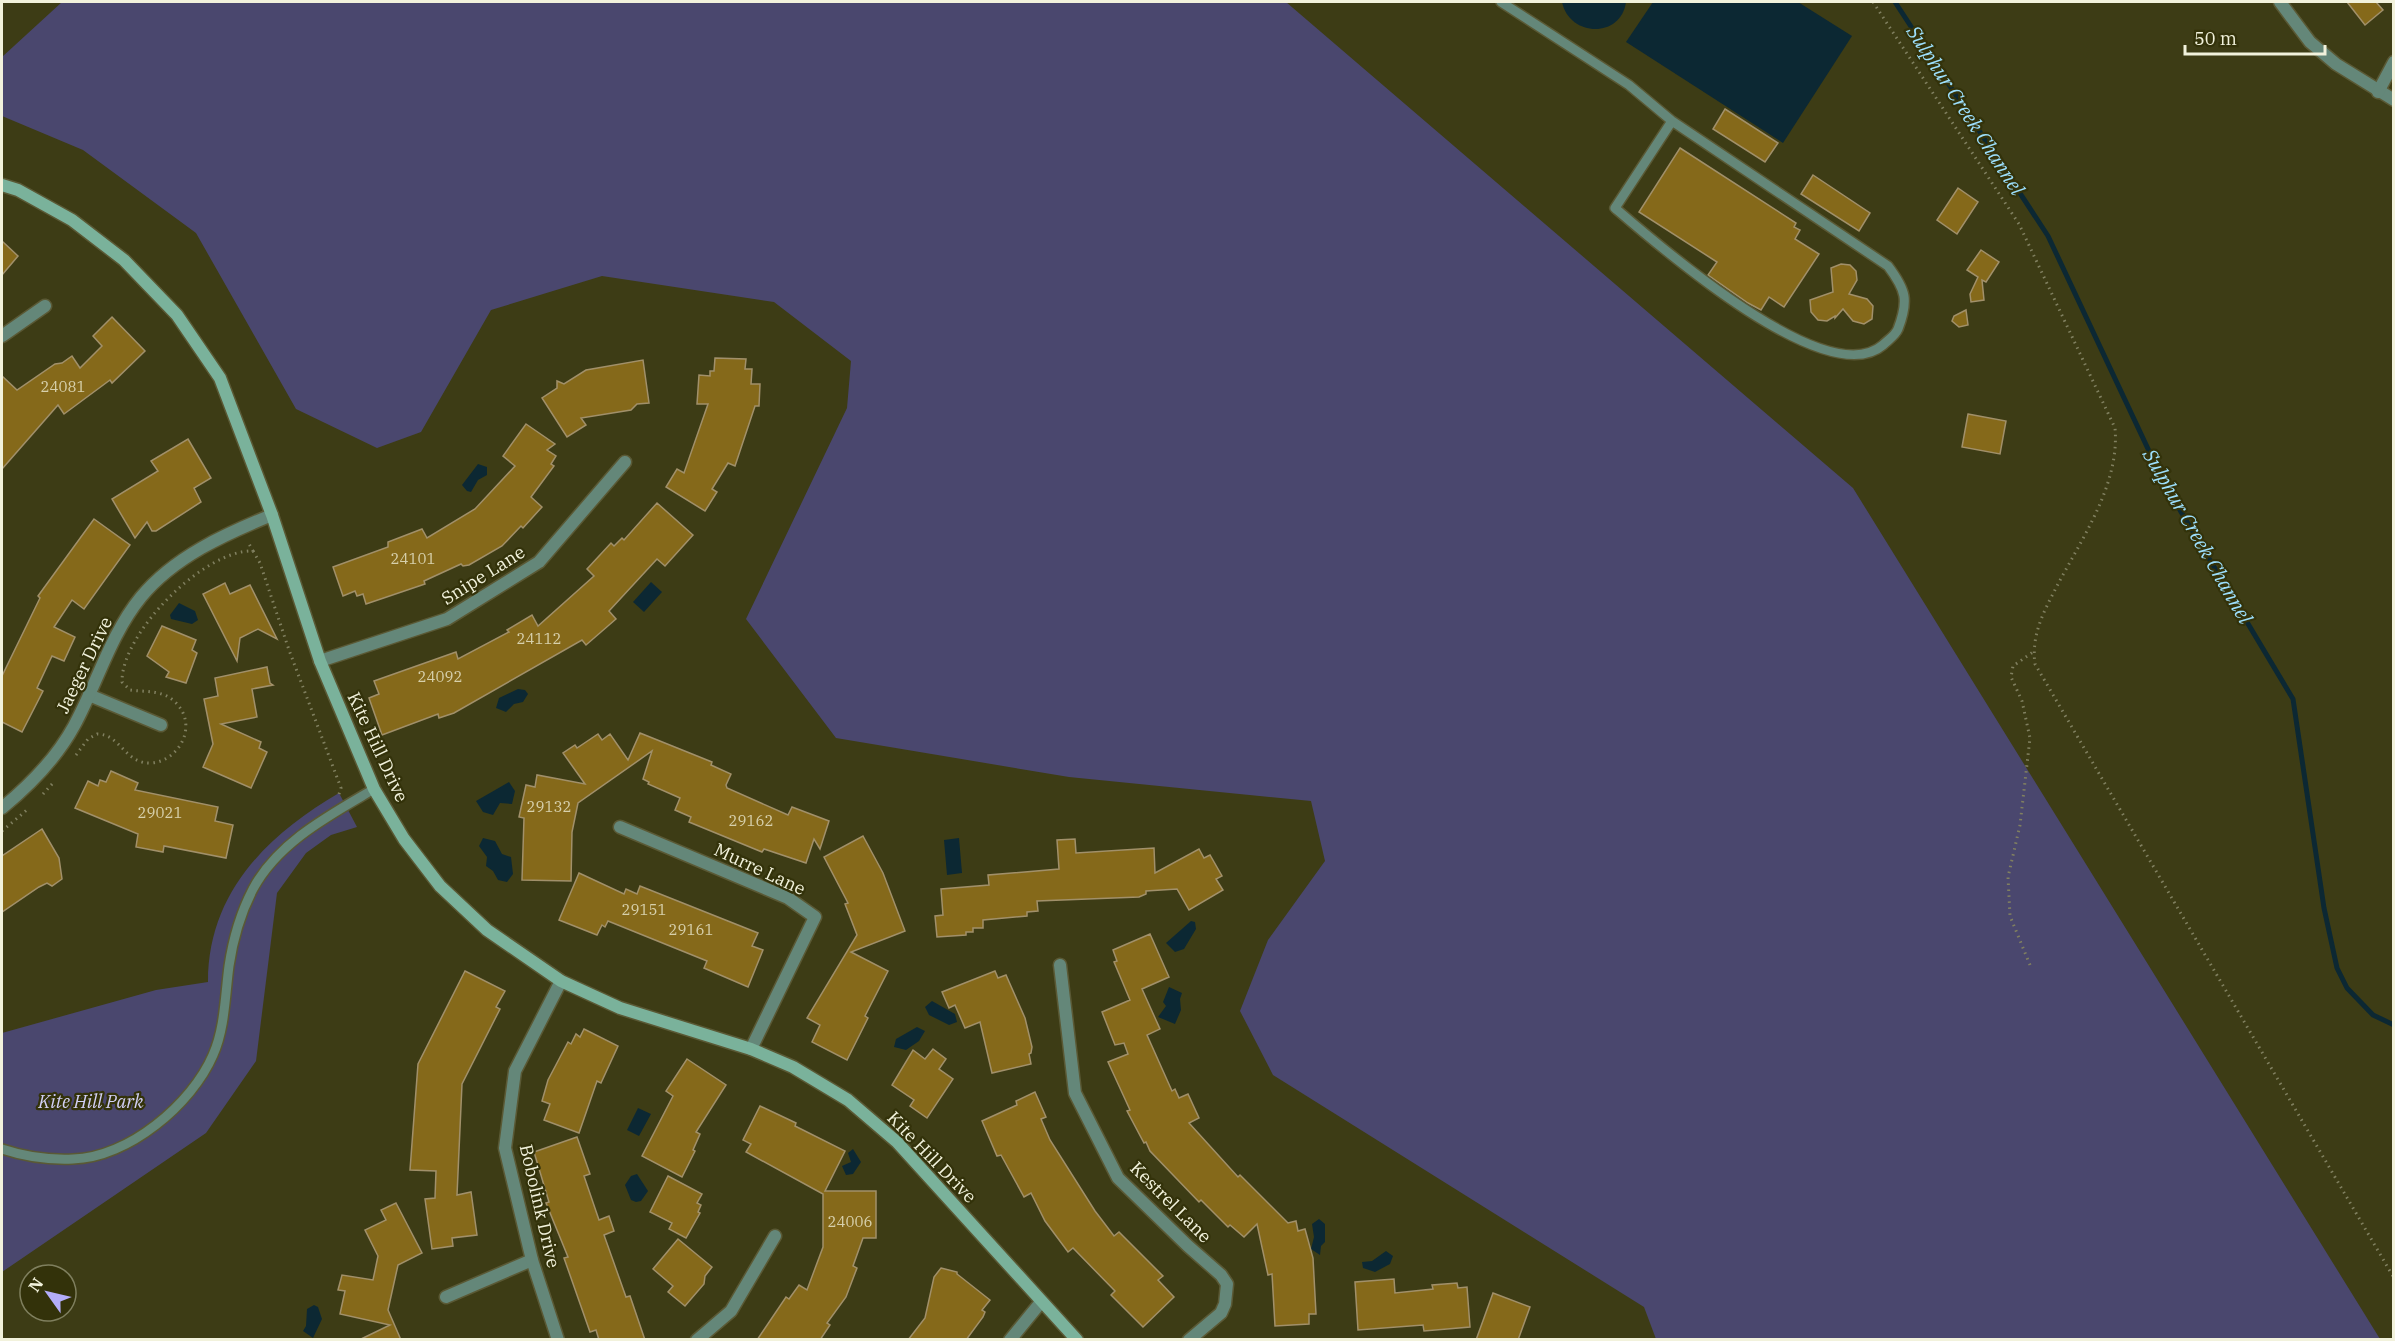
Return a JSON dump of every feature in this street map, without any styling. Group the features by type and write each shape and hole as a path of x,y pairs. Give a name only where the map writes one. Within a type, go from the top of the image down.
{"street":[{"path":"2280,2 2310,42 2336,64 2394,100"},
{"path":"2378,92 2394,62"},
{"name":"Kite Hill Drive","path":"2,185 18,190 72,220 124,260 177,315 220,378 272,515 320,661 374,789 404,839 440,886 487,930 561,981 620,1008 751,1049 793,1067 848,1100 897,1142 1077,1340"},
{"path":"2,336 45,306"},
{"name":"Snipe Lane","path":"320,661 447,619 539,562 625,462"},
{"name":"Jaeger Drive","path":"2,808 22,792 50,761 73,729 112,641 141,597 179,561 241,527 272,515"},
{"path":"89,695 161,725"},
{"name":"Murre Lane","path":"620,827 788,898 815,917 751,1049"},
{"name":"Kestrel Lane","path":"1060,965 1075,1093 1118,1178 1221,1275 1227,1284 1225,1304 1221,1313 1189,1340"},
{"name":"Bobolink Drive","path":"558,1340 532,1260 505,1148 514,1071 561,981"},
{"path":"697,1340 731,1311 775,1236"},
{"path":"446,1297 532,1260"},
{"path":"1010,1340 1041,1302"}],"lane":[{"path":"1501,2 1629,85 1672,121 1888,266 1902,286 1906,308 1897,333 1878,349 1856,357 1826,350 1766,322 1694,275 1615,208 1672,121"},
{"path":"2,1149 36,1156 75,1159 107,1151 147,1132 175,1108 199,1080 213,1054 222,1022 238,923 254,886 278,856 318,822 374,789"}],"path":[{"path":"1873,2 2019,224 2115,428 2114,456 2105,488 2038,626 2033,652 2039,674 2394,1278"},
{"path":"241,527 260,563 289,650 341,788 338,796 344,807"},
{"path":"75,756 88,739 97,734 110,737 134,760 149,763 164,761 177,751 186,735 186,722 178,705 157,693 130,690 122,682 122,673 135,643 154,612 168,597 197,574 243,551 253,551"},
{"path":"2030,965 2010,916 2008,877 2020,825 2031,738 2022,701 2011,677 2013,666 2033,652"},
{"path":"42,795 56,780"},
{"path":"2,831 35,802"}],"green space":[{"path":"62,2 1286,2 1853,488 2380,1339 1656,1339 1644,1307 1273,1075 1240,1011 1268,940 1325,861 1311,801 1069,777 836,738 746,619 847,408 851,361 774,302 602,276 491,310 421,432 377,448 296,409 196,233 83,150 2,116 2,57"},
{"name":"Kite Hill Park","path":"339,793 357,827 331,835 306,853 277,893 256,1061 206,1133 2,1272 2,1033 156,990 208,982 211,950 218,921 230,894 246,870 288,828"}],"water":[{"path":"1562,2 1626,2 1622,14 1615,23 1595,29 1574,22 1567,14"},
{"path":"1653,2 1798,2 1852,36 1783,143 1626,42"},
{"path":"478,464 487,467 487,475 478,480 471,492 467,491 462,485"},
{"path":"651,582 662,592 644,612 633,602"},
{"path":"179,603 195,611 198,620 192,624 171,619 170,615"},
{"path":"518,689 525,690 528,694 523,702 514,704 506,712 496,708 499,698"},
{"path":"509,782 515,791 512,804 500,803 493,815 483,812 476,801"},
{"path":"483,838 495,841 502,854 511,857 513,874 507,882 498,880 493,871 486,866 487,857 479,846"},
{"path":"959,838 962,873 947,875 944,840"},
{"path":"1191,921 1195,922 1196,929 1184,949 1175,952 1166,943"},
{"path":"1169,987 1182,993 1181,1010 1175,1024 1158,1017 1166,1006 1163,1002"},
{"path":"932,1001 955,1014 957,1022 949,1025 929,1015 925,1007"},
{"path":"917,1027 925,1031 919,1041 906,1050 894,1047 896,1039"},
{"path":"638,1108 651,1114 639,1136 627,1130"},
{"path":"853,1149 861,1162 853,1174 846,1175 842,1166 851,1162 848,1153"},
{"path":"637,1174 648,1191 641,1201 636,1202 631,1200 625,1185 631,1176"},
{"path":"1319,1219 1325,1224 1325,1242 1321,1246 1320,1255 1311,1249 1314,1237 1312,1224"},
{"path":"1386,1251 1393,1256 1390,1264 1375,1272 1363,1268 1362,1262 1372,1261"},
{"path":"314,1305 318,1307 322,1319 313,1338 303,1331 306,1326 307,1309"}],"building":[{"path":"2347,2 2376,2 2383,10 2365,25"},
{"path":"1725,109 1778,143 1765,162 1713,129"},
{"path":"1680,148 1796,223 1794,227 1800,230 1795,239 1819,254 1784,307 1769,297 1761,310 1748,303 1708,275 1717,262 1639,212"},
{"path":"1813,175 1870,213 1859,231 1801,194"},
{"path":"1958,188 1978,202 1957,234 1937,220"},
{"path":"2,241 18,256 2,275"},
{"path":"1981,250 1999,262 1986,282 1982,280 1984,300 1971,302 1970,294 1978,277 1967,270"},
{"path":"1841,264 1850,265 1856,271 1857,280 1849,294 1867,299 1873,306 1872,319 1864,324 1853,321 1843,309 1835,318 1835,316 1827,321 1818,320 1811,312 1810,300 1833,292 1831,268"},
{"path":"1966,310 1968,325 1959,327 1952,321 1954,316"},
{"path":"112,317 145,351 112,383 110,380 64,414 58,405 2,469 2,376 17,390 55,364 62,363 72,356 80,368 102,346 93,336"},
{"path":"715,358 746,359 745,369 752,369 751,384 760,384 759,406 755,406 735,466 728,463 712,489 717,492 705,511 666,487 677,469 684,473 708,404 697,404 699,375 710,376 710,371 714,371"},
{"path":"643,360 649,403 637,404 631,410 581,418 586,425 567,437 542,398 557,388 557,381 564,384 586,370"},
{"path":"1968,414 2006,421 2000,454 1962,447"},
{"path":"526,424 555,444 547,450 556,456 551,464 554,466 531,497 542,507 523,528 521,526 502,546 469,565 461,564 424,581 425,584 366,604 363,594 357,596 355,591 343,596 333,567 388,547 388,542 422,529 427,538 475,509 515,466 503,456"},
{"path":"188,439 211,478 194,488 201,502 156,531 152,531 147,522 135,538 112,499 158,471 151,461"},
{"path":"657,503 693,535 665,566 657,559 609,611 616,619 586,645 582,640 454,713 439,718 438,714 382,735 369,698 379,694 374,681 456,652 458,659 509,632 507,630 532,615 538,626 594,576 587,569 611,543 614,546 622,538 624,540"},
{"path":"94,519 130,545 84,609 72,600 54,627 75,637 64,661 52,656 37,688 43,691 22,732 2,722 2,676 40,598 38,596"},
{"path":"225,583 230,594 250,585 277,639 258,629 240,638 237,661 203,594"},
{"path":"162,626 196,640 192,650 197,653 186,683 166,677 169,672 147,656"},
{"path":"267,667 270,683 273,685 252,689 257,717 221,724 261,742 259,748 267,752 251,788 203,767 213,744 204,699 218,696 215,678"},
{"path":"640,733 712,762 711,765 731,774 727,788 788,815 792,807 829,821 820,849 814,839 806,863 764,849 762,852 689,822 691,817 675,810 680,798 648,784 649,782 643,779 652,751 578,803 572,832 571,881 522,880 524,818 519,817 526,785 535,787 537,775 585,784 563,753 575,745 577,748 598,734 602,740 610,734 628,760"},
{"path":"111,771 138,783 135,790 218,807 215,821 233,825 226,858 164,846 163,852 136,847 138,834 75,808 88,781 98,786 100,780 106,782"},
{"path":"42,829 59,858 62,879 52,886 47,883 39,887 2,912 2,856"},
{"path":"863,836 883,873 905,931 851,952 888,971 865,1016 868,1018 847,1060 812,1042 820,1025 807,1018 857,935 845,904 848,903 824,857"},
{"path":"1075,839 1076,853 1154,848 1155,873 1199,849 1204,858 1210,855 1222,876 1216,879 1223,890 1189,910 1177,889 1146,891 1146,894 1139,897 1037,901 1038,911 1027,912 1027,916 983,920 983,928 973,928 973,932 966,932 966,935 937,937 935,916 943,915 941,889 989,885 988,875 1059,869 1057,840"},
{"path":"579,873 624,894 626,889 637,894 640,886 758,933 752,946 763,950 748,987 704,968 707,961 608,921 605,927 602,925 597,935 559,920"},
{"path":"1150,934 1169,977 1142,989 1160,1029 1147,1035 1172,1091 1175,1089 1179,1098 1188,1094 1199,1118 1189,1123 1238,1177 1240,1175 1288,1223 1296,1221 1298,1231 1305,1229 1313,1258 1316,1314 1309,1314 1309,1324 1275,1326 1272,1274 1268,1275 1257,1224 1244,1237 1230,1225 1228,1227 1201,1200 1199,1202 1150,1151 1127,1111 1130,1110 1108,1062 1128,1054 1124,1043 1115,1045 1102,1012 1130,1000 1114,962 1117,961 1113,950"},
{"path":"465,971 505,991 496,1007 500,1009 462,1084 457,1195 471,1192 477,1235 452,1238 453,1246 432,1249 425,1199 435,1198 436,1171 410,1170 418,1064"},
{"path":"995,971 998,978 1006,975 1025,1018 1032,1047 1029,1054 1031,1064 992,1073 980,1022 965,1028 955,1005 949,1008 942,992"},
{"path":"584,1029 618,1046 601,1083 597,1081 579,1133 544,1120 550,1104 542,1101 548,1080 568,1042 571,1044 576,1034 580,1037"},
{"path":"933,1049 946,1059 939,1069 953,1079 927,1118 910,1106 914,1100 892,1085 913,1050 925,1059"},
{"path":"687,1059 726,1085 696,1132 700,1134 693,1150 695,1151 682,1177 642,1156 673,1096 666,1091"},
{"path":"1035,1092 1046,1117 1041,1119 1050,1140 1095,1211 1114,1236 1119,1232 1163,1276 1158,1280 1174,1297 1143,1327 1111,1295 1115,1291 1073,1248 1068,1252 1045,1221 1031,1193 1024,1197 1001,1155 997,1156 982,1121 1017,1105 1016,1101"},
{"path":"760,1106 796,1123 795,1126 845,1151 825,1191 876,1191 876,1238 863,1238 853,1266 857,1268 846,1297 827,1323 830,1325 820,1340 757,1340 786,1297 789,1299 799,1285 807,1290 823,1247 823,1194 746,1152 751,1144 743,1140"},
{"path":"577,1137 590,1174 584,1176 599,1220 609,1216 614,1231 604,1235 626,1297 630,1296 645,1340 599,1340 596,1330 590,1332 564,1258 568,1257 546,1203 549,1202 534,1152"},
{"path":"668,1176 702,1194 697,1203 701,1205 698,1212 700,1213 686,1238 669,1229 672,1223 650,1212"},
{"path":"396,1203 422,1253 398,1265 388,1310 401,1340 359,1340 390,1325 340,1314 345,1291 338,1290 342,1275 373,1280 378,1256 365,1230 386,1220 381,1210"},
{"path":"678,1239 712,1267 705,1276 704,1284 685,1306 668,1292 673,1286 653,1269"},
{"path":"941,1268 957,1272 990,1300 982,1310 985,1312 983,1317 966,1340 908,1340 925,1318 934,1277"},
{"path":"1394,1279 1395,1293 1433,1289 1432,1285 1457,1283 1458,1288 1467,1287 1470,1327 1424,1331 1423,1325 1358,1330 1355,1282"},
{"path":"1493,1293 1530,1307 1518,1340 1476,1340"}],"waterway":[{"name":"Sulphur Creek Channel","path":"1895,2 2048,236 2165,485 2293,699 2324,908 2337,968 2347,988 2373,1015 2394,1025"}]}
